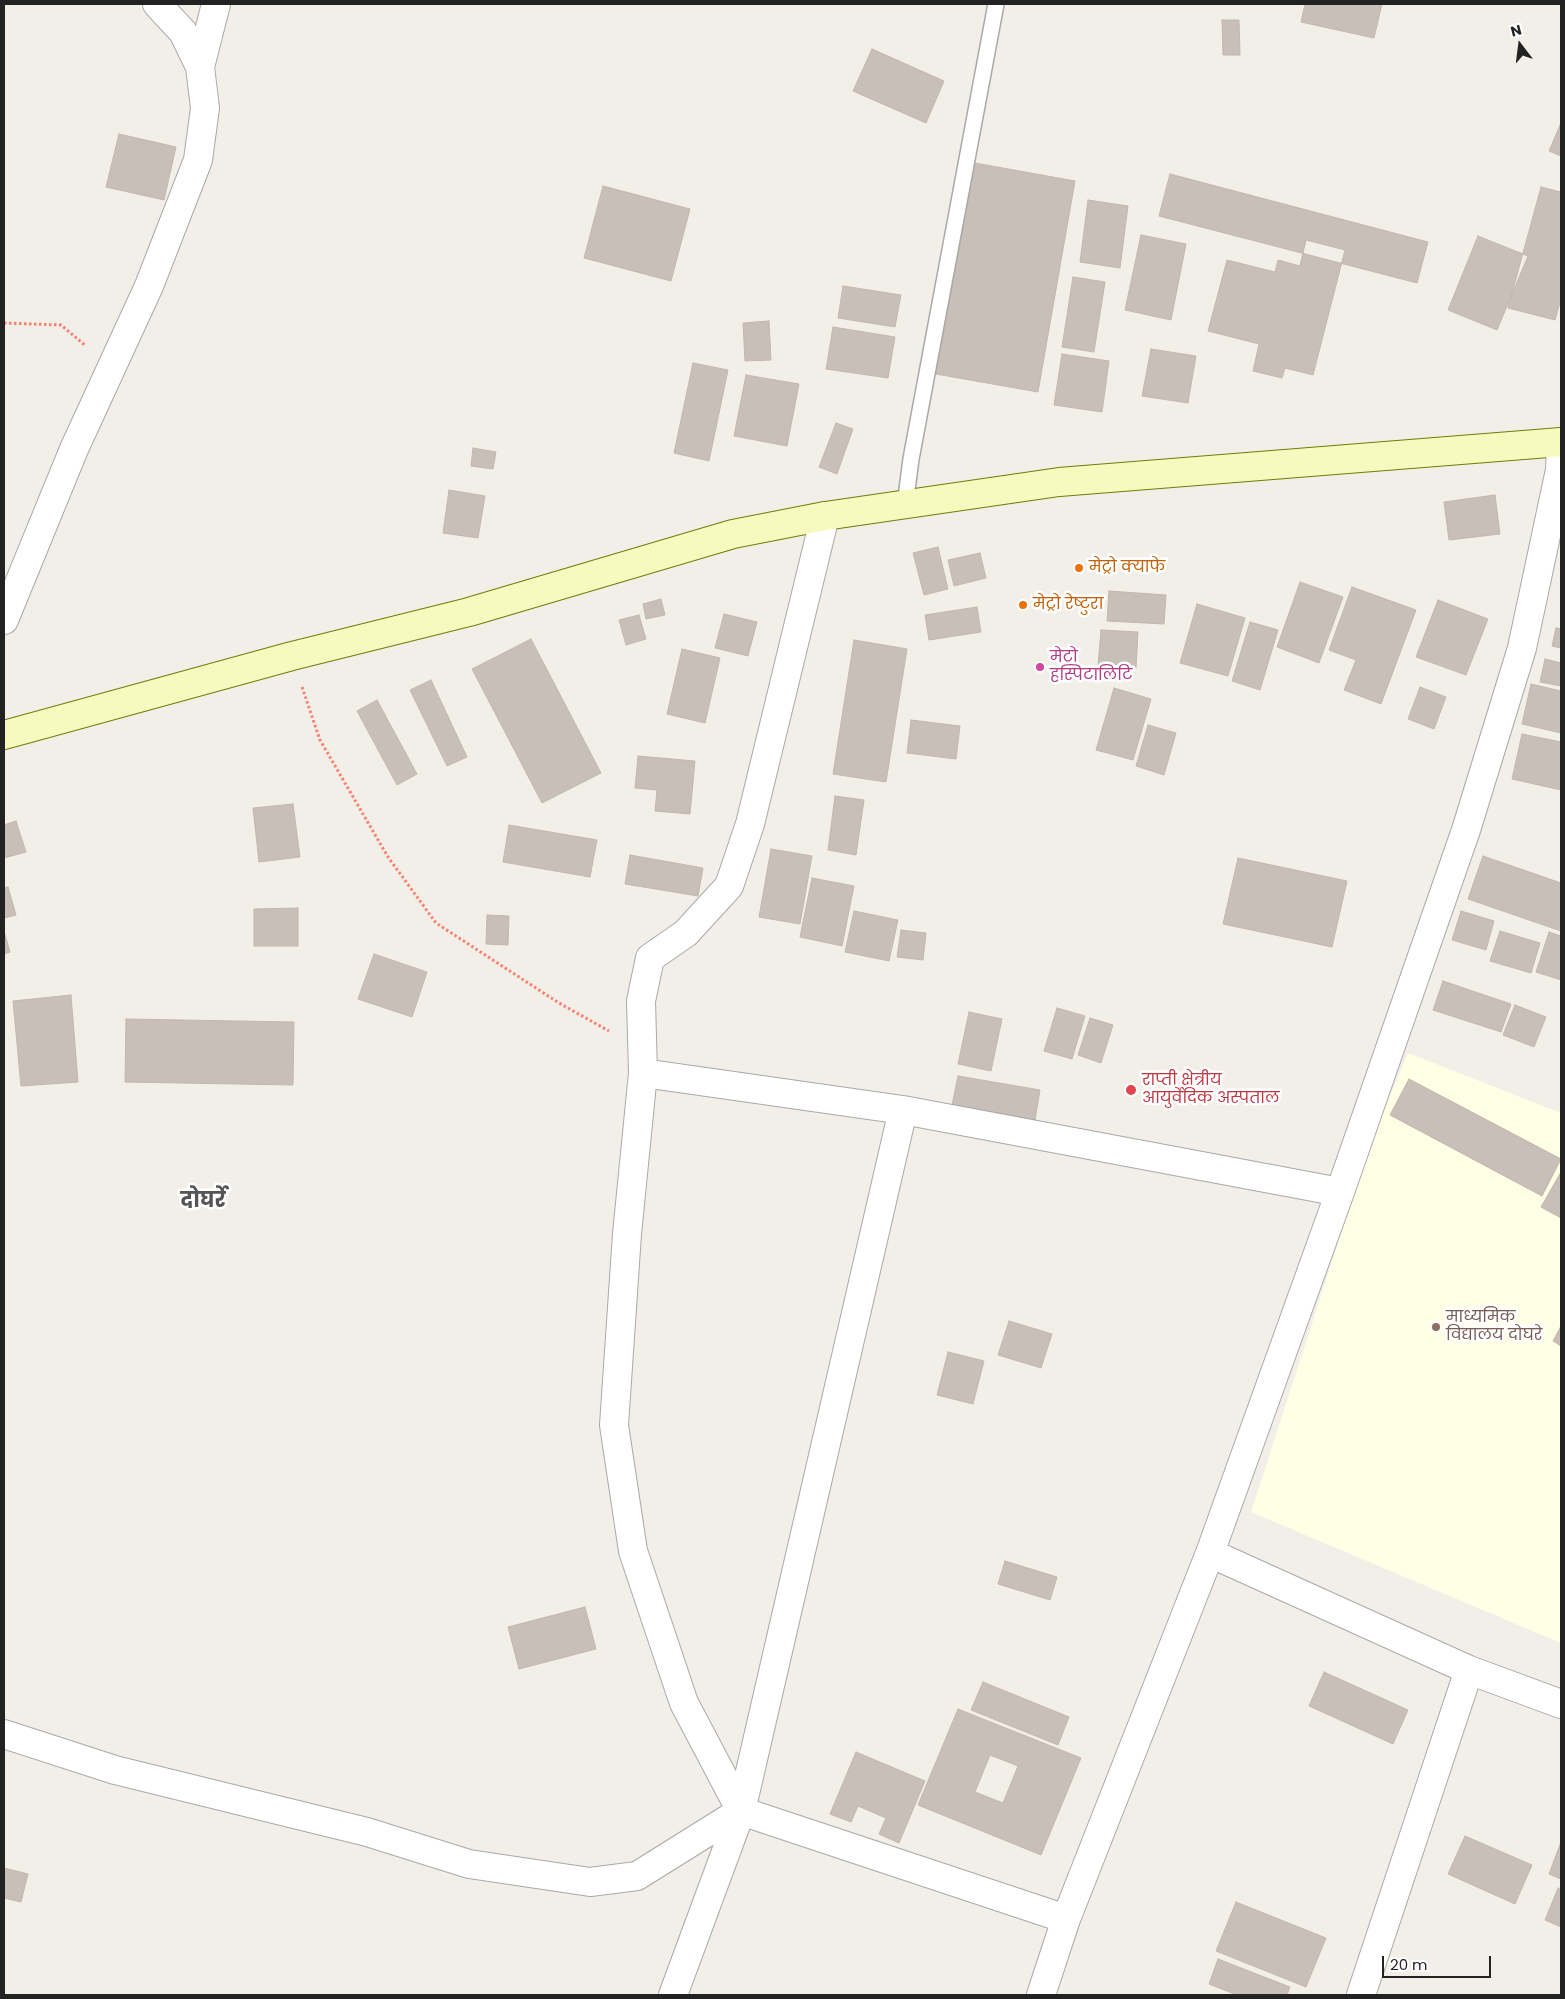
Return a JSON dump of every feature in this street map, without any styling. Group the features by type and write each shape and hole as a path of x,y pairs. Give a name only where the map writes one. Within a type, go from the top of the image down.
{"main road":[{"path":"4,734 292,656 469,612 733,534 825,516 1059,482 1561,442"}],"street":[{"path":"4,620 74,449 149,286 198,160 205,108 200,67 183,32 157,4"},
{"path":"200,67 216,4"},
{"path":"1041,1995 1066,1919 1210,1553 1340,1192 1466,830 1522,648 1560,470 1561,442"},
{"path":"825,516 750,824 729,886 686,932 650,958 641,1001 643,1073 627,1234 614,1425 633,1551 684,1703 741,1812 1066,1919"},
{"path":"643,1073 903,1110 1340,1192"},
{"path":"673,1995 741,1812 903,1110"},
{"path":"1210,1553 1469,1670 1561,1704"},
{"path":"1360,1995 1469,1670"},
{"path":"4,1734 115,1770 367,1832 469,1864 590,1882 636,1876 741,1812"}],"lane":[{"path":"906,504 911,459 996,4"}],"path":[{"path":"4,323 62,325 112,368"},
{"path":"292,656 320,740 388,857 436,923 559,1003 613,1033"}],"shaded area":[{"name":"माध्यमिक विद्यालय दोघरे","path":"1408,1053 1561,1113 1561,1643 1251,1512 1371,1141"}],"building":[{"path":"1305,4 1382,4 1374,38 1301,22"},
{"path":"1222,20 1239,20 1240,55 1223,55"},
{"path":"872,49 944,81 926,123 853,91"},
{"path":"1561,123 1561,156 1549,151"},
{"path":"119,134 176,147 164,200 106,187"},
{"path":"975,163 1075,181 1038,392 936,374"},
{"path":"1170,174 1428,242 1417,283 1159,216"},
{"path":"603,186 690,209 671,281 584,258"},
{"path":"1541,187 1561,192 1561,299 1555,320 1508,308"},
{"path":"1088,200 1128,206 1120,268 1080,262"},
{"path":"1141,235 1186,244 1171,320 1125,310"},
{"path":"1478,236 1528,256 1497,330 1448,310"},
{"path":"1306,240 1345,250 1313,375 1285,368 1282,378 1253,371 1259,344 1208,331 1227,260 1275,272 1278,260 1300,266"},
{"path":"1073,277 1105,282 1094,352 1062,347"},
{"path":"843,286 901,295 895,327 838,318"},
{"path":"769,321 771,360 745,361 743,323"},
{"path":"833,327 895,337 888,378 826,369"},
{"path":"1151,349 1196,356 1188,403 1142,396"},
{"path":"1062,354 1109,361 1102,412 1054,405"},
{"path":"693,363 728,370 709,461 674,453"},
{"path":"746,375 799,384 787,446 734,436"},
{"path":"836,423 853,429 837,474 819,467"},
{"path":"473,448 496,452 493,469 471,466"},
{"path":"449,490 485,496 478,538 443,533"},
{"path":"1495,495 1500,534 1449,540 1444,502"},
{"path":"938,547 948,589 924,595 913,553"},
{"path":"980,553 986,578 954,586 948,560"},
{"path":"1300,582 1343,597 1319,663 1277,647"},
{"path":"1352,587 1416,610 1381,704 1344,690 1356,660 1329,650"},
{"path":"1109,591 1166,595 1164,624 1107,621"},
{"path":"661,599 665,615 646,619 643,604"},
{"path":"1438,600 1488,619 1466,675 1416,657"},
{"path":"1197,604 1245,618 1228,676 1180,663"},
{"path":"977,607 981,632 929,640 925,615"},
{"path":"724,614 757,622 748,656 715,648"},
{"path":"639,615 646,639 626,645 619,620"},
{"path":"1250,622 1278,630 1260,690 1232,681"},
{"path":"1556,628 1561,629 1561,648 1552,646"},
{"path":"1101,630 1138,632 1136,668 1098,666"},
{"path":"531,639 601,773 542,803 472,669"},
{"path":"854,640 907,649 886,782 833,774"},
{"path":"682,649 720,658 705,723 667,714"},
{"path":"1545,659 1561,663 1561,686 1540,682"},
{"path":"431,680 467,757 447,766 410,690"},
{"path":"1531,684 1561,691 1561,733 1522,724"},
{"path":"1420,687 1446,697 1434,729 1408,719"},
{"path":"1114,688 1151,699 1133,760 1096,750"},
{"path":"377,700 417,774 397,785 357,711"},
{"path":"911,720 960,726 956,759 907,753"},
{"path":"1148,725 1176,733 1164,775 1136,766"},
{"path":"1522,734 1561,742 1561,790 1512,779"},
{"path":"638,756 695,761 690,814 655,811 657,790 635,788"},
{"path":"835,796 864,800 856,855 828,850"},
{"path":"293,804 300,857 259,862 253,808"},
{"path":"16,821 26,852 4,858 4,825"},
{"path":"509,825 597,840 590,877 503,862"},
{"path":"771,849 812,856 800,924 759,917"},
{"path":"630,855 703,868 698,896 625,884"},
{"path":"1483,856 1561,883 1561,931 1468,899"},
{"path":"1238,858 1347,881 1332,947 1223,924"},
{"path":"812,878 854,886 842,946 800,937"},
{"path":"8,887 16,915 4,918 4,888"},
{"path":"298,908 298,946 254,946 254,909"},
{"path":"854,911 898,920 889,961 845,952"},
{"path":"1461,911 1494,921 1486,950 1452,940"},
{"path":"487,915 509,916 508,945 486,944"},
{"path":"901,930 926,933 923,960 897,957"},
{"path":"4,931 10,952 4,954"},
{"path":"1500,931 1540,943 1531,973 1490,961"},
{"path":"1549,932 1561,936 1561,980 1536,972"},
{"path":"374,954 427,972 412,1017 358,999"},
{"path":"1443,981 1511,1004 1501,1032 1433,1010"},
{"path":"71,995 78,1082 21,1086 13,1001"},
{"path":"1515,1005 1546,1017 1534,1047 1503,1035"},
{"path":"1057,1008 1085,1016 1072,1059 1044,1051"},
{"path":"969,1012 1002,1019 991,1071 958,1064"},
{"path":"1090,1018 1113,1025 1101,1063 1078,1055"},
{"path":"126,1019 294,1022 293,1085 125,1082"},
{"path":"958,1076 1040,1090 1035,1120 952,1105"},
{"path":"1409,1079 1561,1159 1542,1196 1390,1115"},
{"path":"1561,1172 1561,1218 1541,1207"},
{"path":"1009,1321 1052,1334 1041,1368 998,1355"},
{"path":"1561,1326 1561,1346 1553,1341"},
{"path":"948,1352 984,1361 973,1404 937,1395"},
{"path":"1005,1561 1057,1577 1050,1600 998,1584"},
{"path":"585,1607 596,1649 519,1669 508,1627"},
{"path":"1324,1672 1408,1710 1393,1744 1309,1706"},
{"path":"983,1682 1069,1717 1058,1745 971,1710"},
{"path":"958,1709 1081,1758 1041,1855 918,1805","holes":["990,1755 1018,1766 1003,1803 975,1792"]},
{"path":"856,1752 925,1781 899,1843 879,1834 886,1818 858,1806 851,1822 830,1814"},
{"path":"1465,1836 1532,1865 1515,1904 1448,1874"},
{"path":"1561,1842 1561,1879 1549,1874"},
{"path":"4,1868 28,1874 21,1902 4,1898"},
{"path":"1558,1888 1561,1890 1561,1927 1545,1920"},
{"path":"1236,1902 1326,1938 1306,1987 1216,1951"},
{"path":"1218,1959 1290,1987 1287,1995 1237,1995 1209,1984"}],"place":[{"name":"मेट्रो क्याफे","path":"1079,568"},
{"name":"मेट्रो रेष्टुरा","path":"1023,605"},
{"name":"मेट्रो हस्पिटालिटि","path":"1040,667"},
{"name":"राप्ती क्षेत्रीय आयुर्वेदिक अस्पताल","path":"1131,1090"},
{"name":"माध्यमिक विद्यालय दोघरे","path":"1436,1327"}],"district":[{"name":"दोघर्रे","path":"203,1202"}]}
